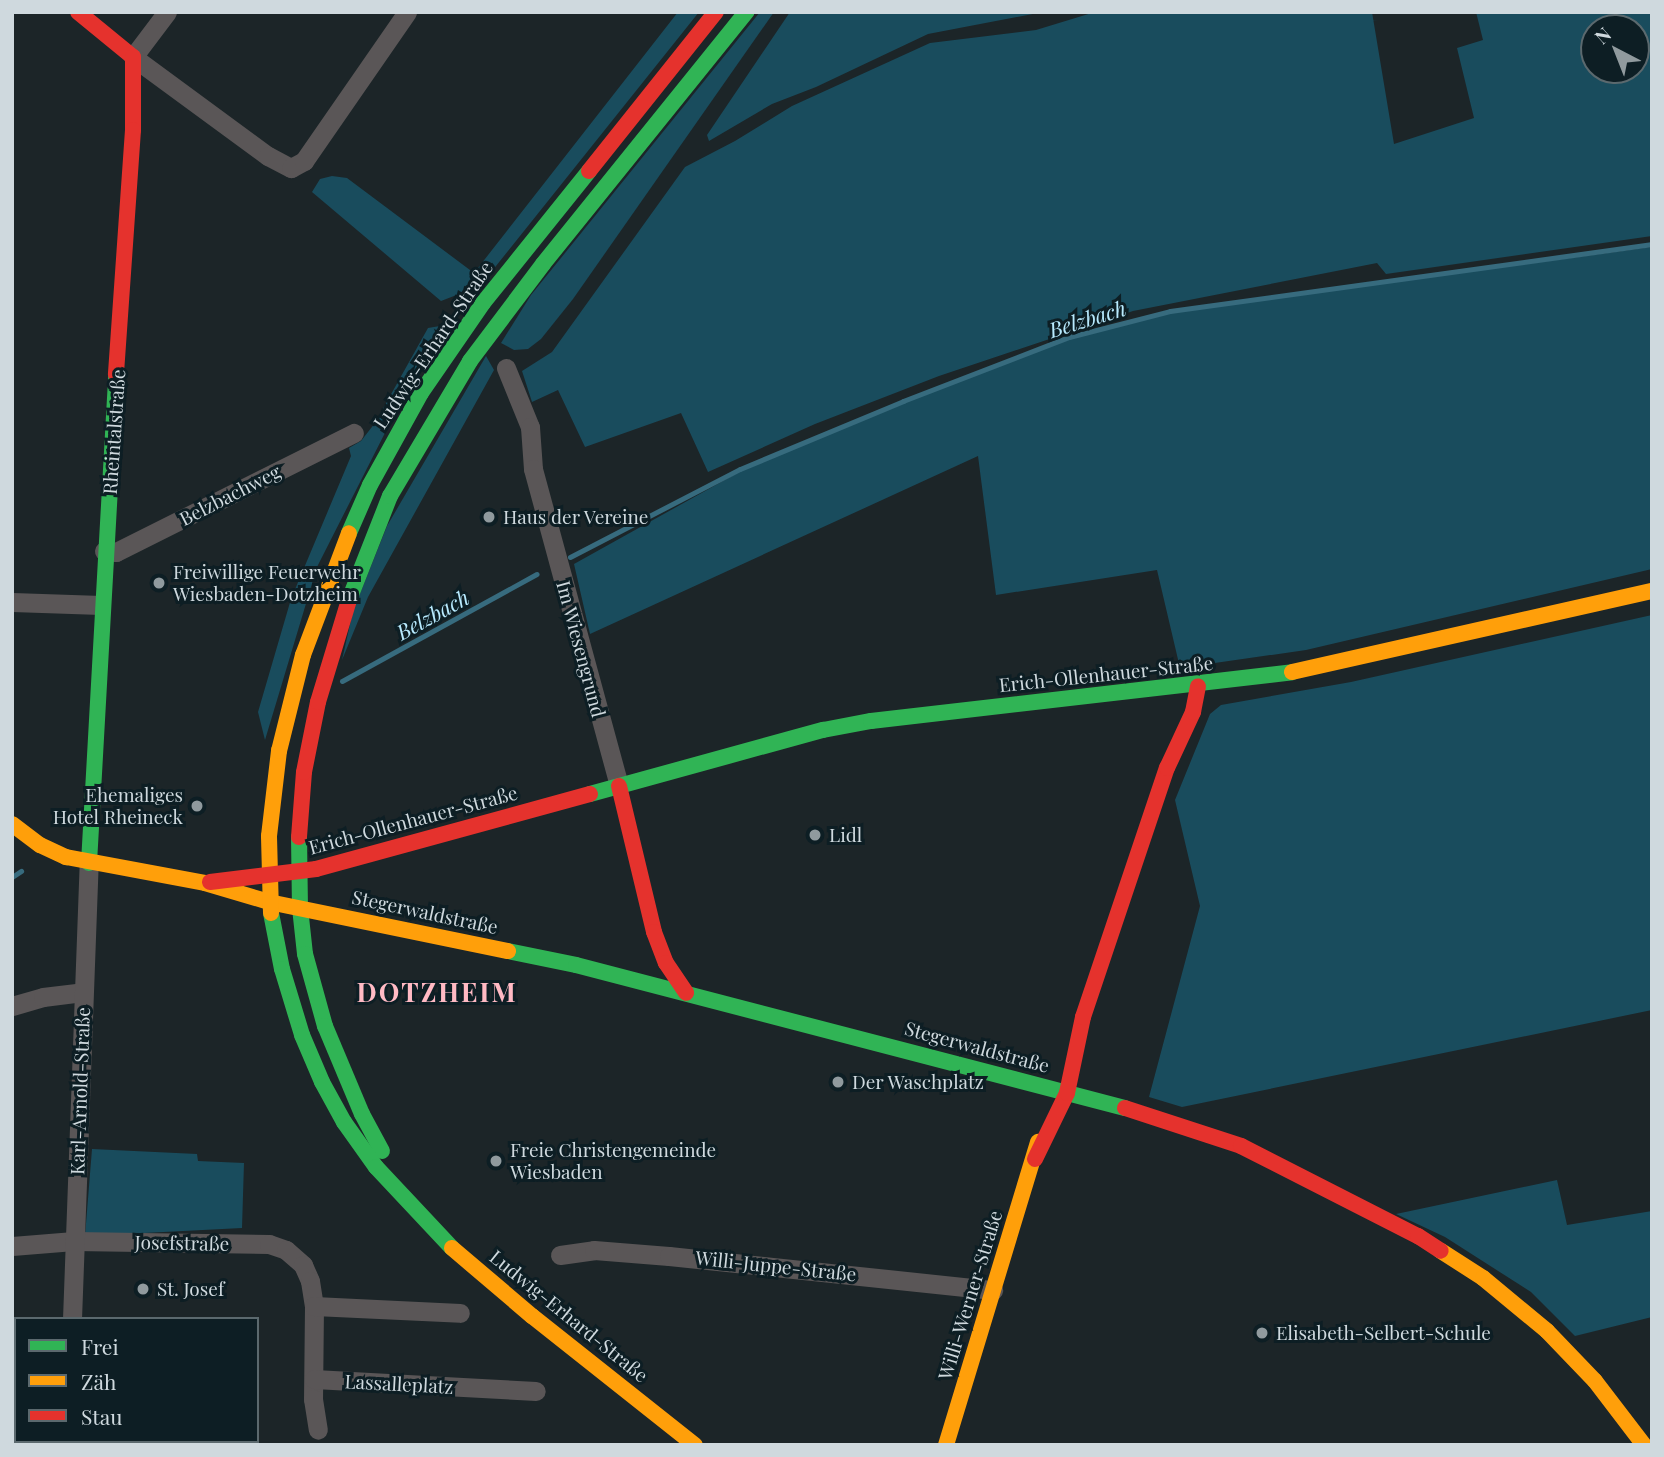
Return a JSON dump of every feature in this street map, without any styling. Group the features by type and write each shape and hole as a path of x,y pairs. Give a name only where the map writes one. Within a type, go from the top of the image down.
{"street":[{"path":"78,12 133,57 268,156 291,168 304,161 407,12"},
{"path":"133,57 167,12"},
{"name":"Ludwig-Erhard-Straße","path":"695,1445 532,1316 451,1247 376,1167 344,1122 322,1082 302,1035 285,978 269,902 269,874 271,798 303,654 338,557 370,485 421,393 483,303 716,12"},
{"name":"Ludwig-Erhard-Straße","path":"421,1215 362,1114 338,1059 314,991 300,908 299,838 309,742 328,661 351,589 390,496 470,361 746,12"},
{"name":"Rheintalstraße","path":"89,863 104,551 131,171 133,57"},
{"name":"Im Wiesengrund","path":"506,368 530,427 533,469 619,786 654,932 661,954 686,993"},
{"name":"Belzbachweg","path":"104,551 116,552 354,433"},
{"name":"Erich-Ollenhauer-Straße","path":"269,874 298,871 345,860 823,730 871,721 1198,686 1348,663 1652,591"},
{"path":"12,602 101,604"},
{"name":"Willi-Werner-Straße","path":"946,1445 1035,1159 1068,1093 1083,1017 1167,768 1193,712 1198,686"},
{"name":"Willi-Werner-Straße","path":"1167,768 1174,711 1172,688"},
{"name":"Erich-Ollenhauer-Straße","path":"567,801 603,812 629,835"},
{"name":"Stegerwaldstraße","path":"12,824 56,855 205,883 269,902 615,975 1051,1088 1180,1125 1241,1146 1418,1236 1483,1278 1547,1331 1595,1381 1644,1445"},
{"path":"299,838 317,850 345,860"},
{"name":"Karl-Arnold-Straße","path":"72,1317 89,863"},
{"name":"Stegerwaldstraße","path":"205,883 269,874"},
{"path":"615,975 641,959 654,932"},
{"path":"12,1006 43,997 83,992"},
{"name":"Willi-Werner-Straße","path":"1035,1159 1042,1113 1063,1051 1083,1017"},
{"name":"Josefstraße","path":"12,1246 74,1241 269,1244 286,1250 303,1265 310,1282 314,1307 314,1379"},
{"name":"Willi-Juppe-Straße","path":"560,1255 594,1250 656,1255 993,1290"},
{"path":"314,1307 460,1313"},
{"path":"314,1379 318,1430"},
{"name":"Lassalleplatz","path":"314,1379 536,1391"}],"shaded area":[{"path":"678,12 699,12 480,286 441,301 312,192 320,179 332,176 347,178 474,273"},
{"path":"760,12 774,12 573,299 541,339 528,349 514,350 501,343 531,295"},
{"path":"790,12 1043,12 928,34 816,87 772,104 709,141 707,135"},
{"path":"1095,12 1372,12 1394,144 1474,118 1457,48 1483,40 1476,12 1652,12 1652,236 1386,274 1377,263 1133,311 939,376 815,424 708,472 681,413 585,447 558,390 532,402 522,371 552,352 685,167 735,141 792,106 930,43 1036,30"},
{"path":"1652,247 1652,569 1306,650 1180,668 1157,570 996,595 978,456 590,634 574,564 741,471 903,402 1069,339 1171,312"},
{"path":"428,328 443,328 442,336 390,423 317,567 265,740 258,712 291,599 351,456 349,448 361,441 375,423"},
{"path":"486,356 494,370 368,597 342,660 353,611 387,526"},
{"path":"1652,615 1652,1010 1182,1107 1149,1097 1200,906 1175,800 1210,714 1221,705 1351,682"},
{"path":"92,1149 197,1154 198,1161 244,1163 242,1228 85,1236"},
{"path":"1557,1180 1567,1225 1652,1211 1652,1317 1575,1336 1531,1292 1445,1237 1396,1214"}],"waterway":[{"name":"Belzbach","path":"570,557 740,469 903,401 1069,337 1170,311 1652,244"},
{"name":"Belzbach","path":"342,681 537,574"},
{"name":"Belzbach","path":"12,877 21,871"}],"traffic: fast":[{"path":"349,600 390,496 470,361 543,264 746,12"},
{"path":"349,533 370,485 421,393 483,303 589,171"},
{"path":"89,863 116,374"},
{"path":"590,794 823,730 871,721 1292,672"},
{"path":"299,837 300,908 305,954 325,1026 362,1114 382,1151"},
{"path":"271,913 282,969 302,1035 322,1082 344,1122 376,1167 452,1248"},
{"path":"508,951 576,965 1125,1108"}],"traffic: slow":[{"path":"271,913 269,836 279,751 303,655 349,533"},
{"path":"1292,672 1652,591"},
{"path":"12,824 40,845 66,857 205,883 269,902 508,951"},
{"path":"946,1445 1038,1142"},
{"path":"452,1248 532,1316 695,1445"},
{"path":"1441,1251 1483,1278 1547,1331 1595,1381 1644,1445"}],"traffic: jam":[{"path":"78,12 133,57 133,130 116,374"},
{"path":"589,171 716,12"},
{"path":"299,837 304,772 318,702 349,600"},
{"path":"1035,1159 1067,1093 1083,1017 1167,768 1193,712 1198,686"},
{"path":"619,786 654,932 666,963 686,993"},
{"path":"210,882 316,869 590,794"},
{"path":"1125,1108 1241,1146 1418,1236 1441,1251"}],"place":[{"name":"Haus der Vereine","path":"489,517"},
{"name":"Freiwillige Feuerwehr Wiesbaden-Dotzheim","path":"159,583"},
{"name":"Ehemaliges Hotel Rheineck","path":"197,806"},
{"name":"Lidl","path":"815,835"},
{"name":"Der Waschplatz","path":"838,1082"},
{"name":"Freie Christengemeinde Wiesbaden","path":"496,1161"},
{"name":"St. Josef","path":"143,1289"},
{"name":"Elisabeth-Selbert-Schule","path":"1262,1333"}],"district":[{"name":"DOTZHEIM","path":"437,992"}]}
